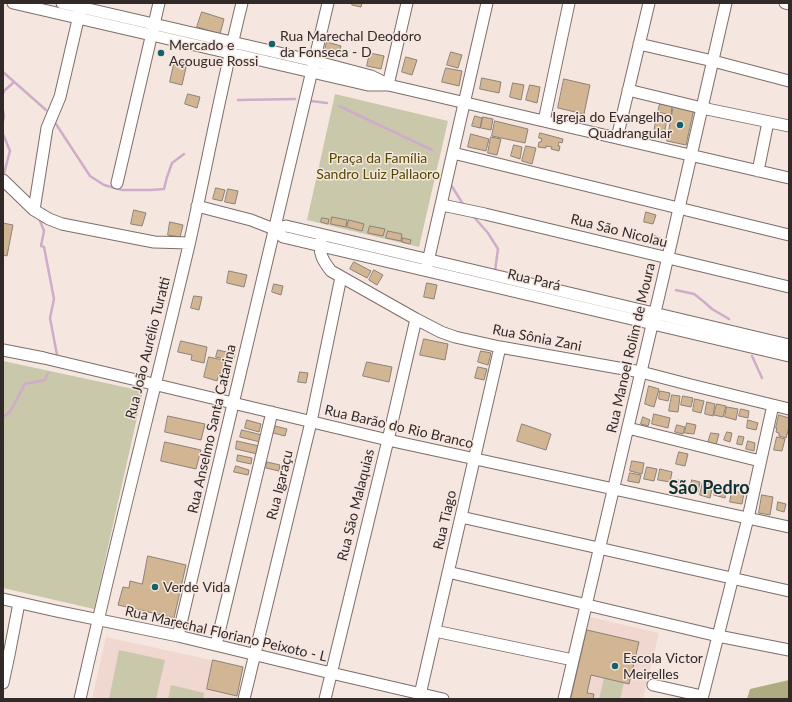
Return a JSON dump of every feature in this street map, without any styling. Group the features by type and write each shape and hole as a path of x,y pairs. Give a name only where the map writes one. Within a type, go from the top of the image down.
{"street":[{"path":"13,3 80,9"},
{"path":"62,3 153,30 313,67 371,76 388,84 789,178"},
{"path":"117,183 159,3"},
{"name":"Rua João Aurélio Turatti","path":"80,699 189,243 242,3"},
{"path":"313,67 328,3"},
{"path":"388,84 407,3"},
{"path":"427,265 442,205 487,3"},
{"path":"544,121 569,3"},
{"path":"617,138 649,3"},
{"name":"Rua Manoel Rolim de Moura","path":"564,699 654,319 726,3"},
{"path":"785,3 789,4"},
{"path":"34,210 47,128 60,97 80,9"},
{"path":"639,44 789,80"},
{"name":"Rua Anselmo Santa Catarina","path":"178,636 313,67"},
{"path":"628,90 702,108 789,126"},
{"path":"758,170 768,122"},
{"path":"453,153 789,235"},
{"path":"3,180 34,210 49,219 62,224 154,242 189,243"},
{"name":"Rua São Nicolau","path":"442,205 789,287"},
{"name":"Rua Pará","path":"197,206 251,220 274,229 283,237 320,240 654,319 788,347"},
{"name":"Rua Sônia Zani","path":"320,240 323,261 331,271 441,332 455,337 500,347 641,372 789,409"},
{"name":"Rua Igaraçu","path":"244,699 311,422 341,277"},
{"name":"Rua São Malaquias","path":"325,699 416,319"},
{"name":"Rua Tiago","path":"420,696 500,347"},
{"name":"Rua Barão do Rio Branco","path":"3,350 44,358 388,440 789,527"},
{"path":"653,685 702,698 748,518 773,405"},
{"path":"216,645 272,412"},
{"path":"628,428 760,461"},
{"path":"461,517 789,591"},
{"path":"448,572 718,636 789,650"},
{"name":"Rua Marechal Floriano Peixoto - L","path":"3,599 178,636 420,696 443,699"},
{"path":"3,683 19,603"},
{"path":"435,631 573,660"}],"shaded area":[{"name":"Escola Victor Meirelles","path":"590,617 659,633 643,699 571,699"},
{"path":"106,637 243,667 236,699 92,699"},
{"path":"789,680 789,699 747,699 750,689"}],"green space":[{"name":"Praça da Família Sandro Luiz Pallaoro","path":"335,94 448,121 419,247 307,220"},
{"path":"3,361 143,391 94,609 3,588"},
{"path":"119,650 165,660 156,699 109,699"},
{"path":"604,678 624,683 620,699 599,699"},
{"path":"171,685 204,693 203,699 168,699"}],"building":[{"path":"353,3 362,3 361,7 352,5"},
{"path":"202,12 224,19 220,34 197,27"},
{"path":"327,42 341,46 339,53 325,50"},
{"path":"451,52 462,55 458,68 447,65"},
{"path":"370,53 384,56 381,69 367,66"},
{"path":"406,57 417,60 412,75 402,72"},
{"path":"175,60 187,63 182,85 170,82"},
{"path":"446,68 462,71 459,86 442,82"},
{"path":"482,78 501,82 499,93 480,89"},
{"path":"564,79 590,85 584,114 558,108"},
{"path":"513,83 524,85 521,100 510,97"},
{"path":"530,85 540,87 537,103 526,100"},
{"path":"188,94 200,97 197,108 185,104"},
{"path":"660,104 672,106 671,115 658,112"},
{"name":"Igreja do Evangelho Quadrangular","path":"674,105 694,109 686,145 667,141"},
{"path":"475,116 482,118 480,128 472,126"},
{"path":"483,117 493,119 491,130 481,128"},
{"path":"657,117 667,119 664,135 654,132"},
{"path":"495,121 528,129 525,143 492,136"},
{"path":"540,133 563,139 562,143 559,142 559,151 551,149 552,147 538,147 539,142 541,142 542,139 539,138"},
{"path":"471,134 489,139 486,151 468,147"},
{"path":"491,137 501,139 497,155 488,153"},
{"path":"514,145 522,147 520,159 511,156"},
{"path":"526,146 536,148 532,164 522,161"},
{"path":"216,188 225,190 222,201 213,199"},
{"path":"228,189 238,191 235,204 225,202"},
{"path":"134,210 146,213 142,226 131,224"},
{"path":"646,212 656,215 653,224 644,222"},
{"path":"332,217 347,220 346,227 331,224"},
{"path":"322,218 329,219 328,224 321,222"},
{"path":"349,220 364,224 362,231 347,227"},
{"path":"170,222 183,225 180,237 168,235"},
{"path":"3,223 13,225 7,256 3,255"},
{"path":"370,226 385,229 383,236 368,233"},
{"path":"388,231 402,234 401,241 386,238"},
{"path":"653,235 663,239 661,246 650,242"},
{"path":"403,238 411,240 410,244 402,242"},
{"path":"354,262 371,271 367,278 350,269"},
{"path":"374,270 383,275 377,285 369,280"},
{"path":"229,271 247,275 244,287 227,283"},
{"path":"427,283 437,285 434,299 424,297"},
{"path":"274,284 283,286 281,295 272,292"},
{"path":"194,296 202,297 199,310 191,308"},
{"path":"424,339 448,344 445,360 420,355"},
{"path":"181,341 207,347 204,363 191,360 192,355 178,352"},
{"path":"218,350 235,354 233,361 216,357"},
{"path":"481,351 491,353 488,365 478,362"},
{"path":"209,357 227,361 224,374 219,373 217,381 204,377"},
{"path":"367,362 392,367 389,382 363,376"},
{"path":"478,367 487,369 484,380 475,378"},
{"path":"300,372 308,373 306,383 298,382"},
{"path":"649,386 659,389 654,407 645,404"},
{"path":"660,391 670,393 668,401 659,399"},
{"path":"672,395 680,396 678,412 669,411"},
{"path":"683,396 693,398 691,407 681,405"},
{"path":"695,399 704,401 701,413 693,411"},
{"path":"707,402 715,404 713,416 705,414"},
{"path":"717,404 726,406 723,417 714,415"},
{"path":"727,407 738,409 736,420 725,417"},
{"path":"741,409 749,411 748,418 739,416"},
{"path":"654,414 670,418 668,428 652,424"},
{"path":"779,415 789,418 789,427 786,438 779,436 779,433 776,432"},
{"path":"168,416 205,424 201,440 165,432"},
{"path":"643,417 650,420 648,426 641,424"},
{"path":"247,420 261,424 259,432 245,428"},
{"path":"748,420 758,423 756,430 747,428"},
{"path":"687,423 696,425 694,434 685,433"},
{"path":"522,424 551,434 546,450 517,441"},
{"path":"677,425 685,427 683,434 675,432"},
{"path":"275,426 287,429 285,436 273,433"},
{"path":"242,430 262,435 260,442 240,437"},
{"path":"727,432 732,433 730,442 724,440"},
{"path":"711,433 719,434 716,445 708,443"},
{"path":"739,436 744,437 742,445 737,444"},
{"path":"777,437 785,439 782,451 774,450"},
{"path":"237,441 259,446 257,454 236,449"},
{"path":"748,441 755,443 754,451 746,449"},
{"path":"165,442 201,450 196,469 161,461"},
{"path":"679,452 688,454 685,466 676,464"},
{"path":"238,455 252,458 251,464 237,461"},
{"path":"632,461 644,463 642,474 630,471"},
{"path":"267,462 280,465 279,471 266,468"},
{"path":"236,466 249,470 248,475 234,472"},
{"path":"647,467 657,469 654,481 644,479"},
{"path":"660,469 672,472 670,482 658,480"},
{"path":"630,473 641,475 639,483 628,481"},
{"path":"678,480 685,482 683,492 676,490"},
{"path":"692,480 700,482 698,492 690,491"},
{"path":"703,482 713,485 710,498 700,495"},
{"path":"717,486 727,489 725,498 714,495"},
{"path":"732,491 744,493 742,504 730,502"},
{"path":"762,495 773,497 770,515 759,513"},
{"path":"778,502 786,504 784,512 777,510"},
{"name":"Verde Vida","path":"148,556 186,565 174,618 118,605 123,587 129,588 130,581 142,584"},
{"path":"587,630 639,642 629,684 591,675 587,693 594,694 593,699 571,699"},
{"path":"213,660 243,667 237,696 207,689"}],"waterway":[{"path":"3,72 46,110"},
{"path":"3,94 4,91 14,82"},
{"path":"238,100 295,99"},
{"path":"311,101 327,103"},
{"path":"339,106 432,150"},
{"path":"3,110 3,121"},
{"path":"56,124 90,176 104,185 122,190 164,189 172,163 184,154"},
{"path":"3,134 10,151 3,177"},
{"path":"451,185 463,204"},
{"path":"473,216 488,233 498,249 495,271"},
{"path":"39,218 44,231 41,246 44,247 54,299 50,318 57,355"},
{"path":"676,290 694,294 712,309 729,319"},
{"path":"752,356 762,378"},
{"path":"3,418 11,410 25,384 45,380 48,373"}],"place":[{"name":"Rua Marechal Deodoro da Fonseca - D","path":"272,44"},
{"name":"Mercado e Açougue Rossi","path":"161,53"},
{"name":"Igreja do Evangelho Quadrangular","path":"680,125"},
{"name":"Verde Vida","path":"155,587"},
{"name":"Escola Victor Meirelles","path":"615,666"}],"district":[{"name":"São Pedro","path":"709,488"}]}
